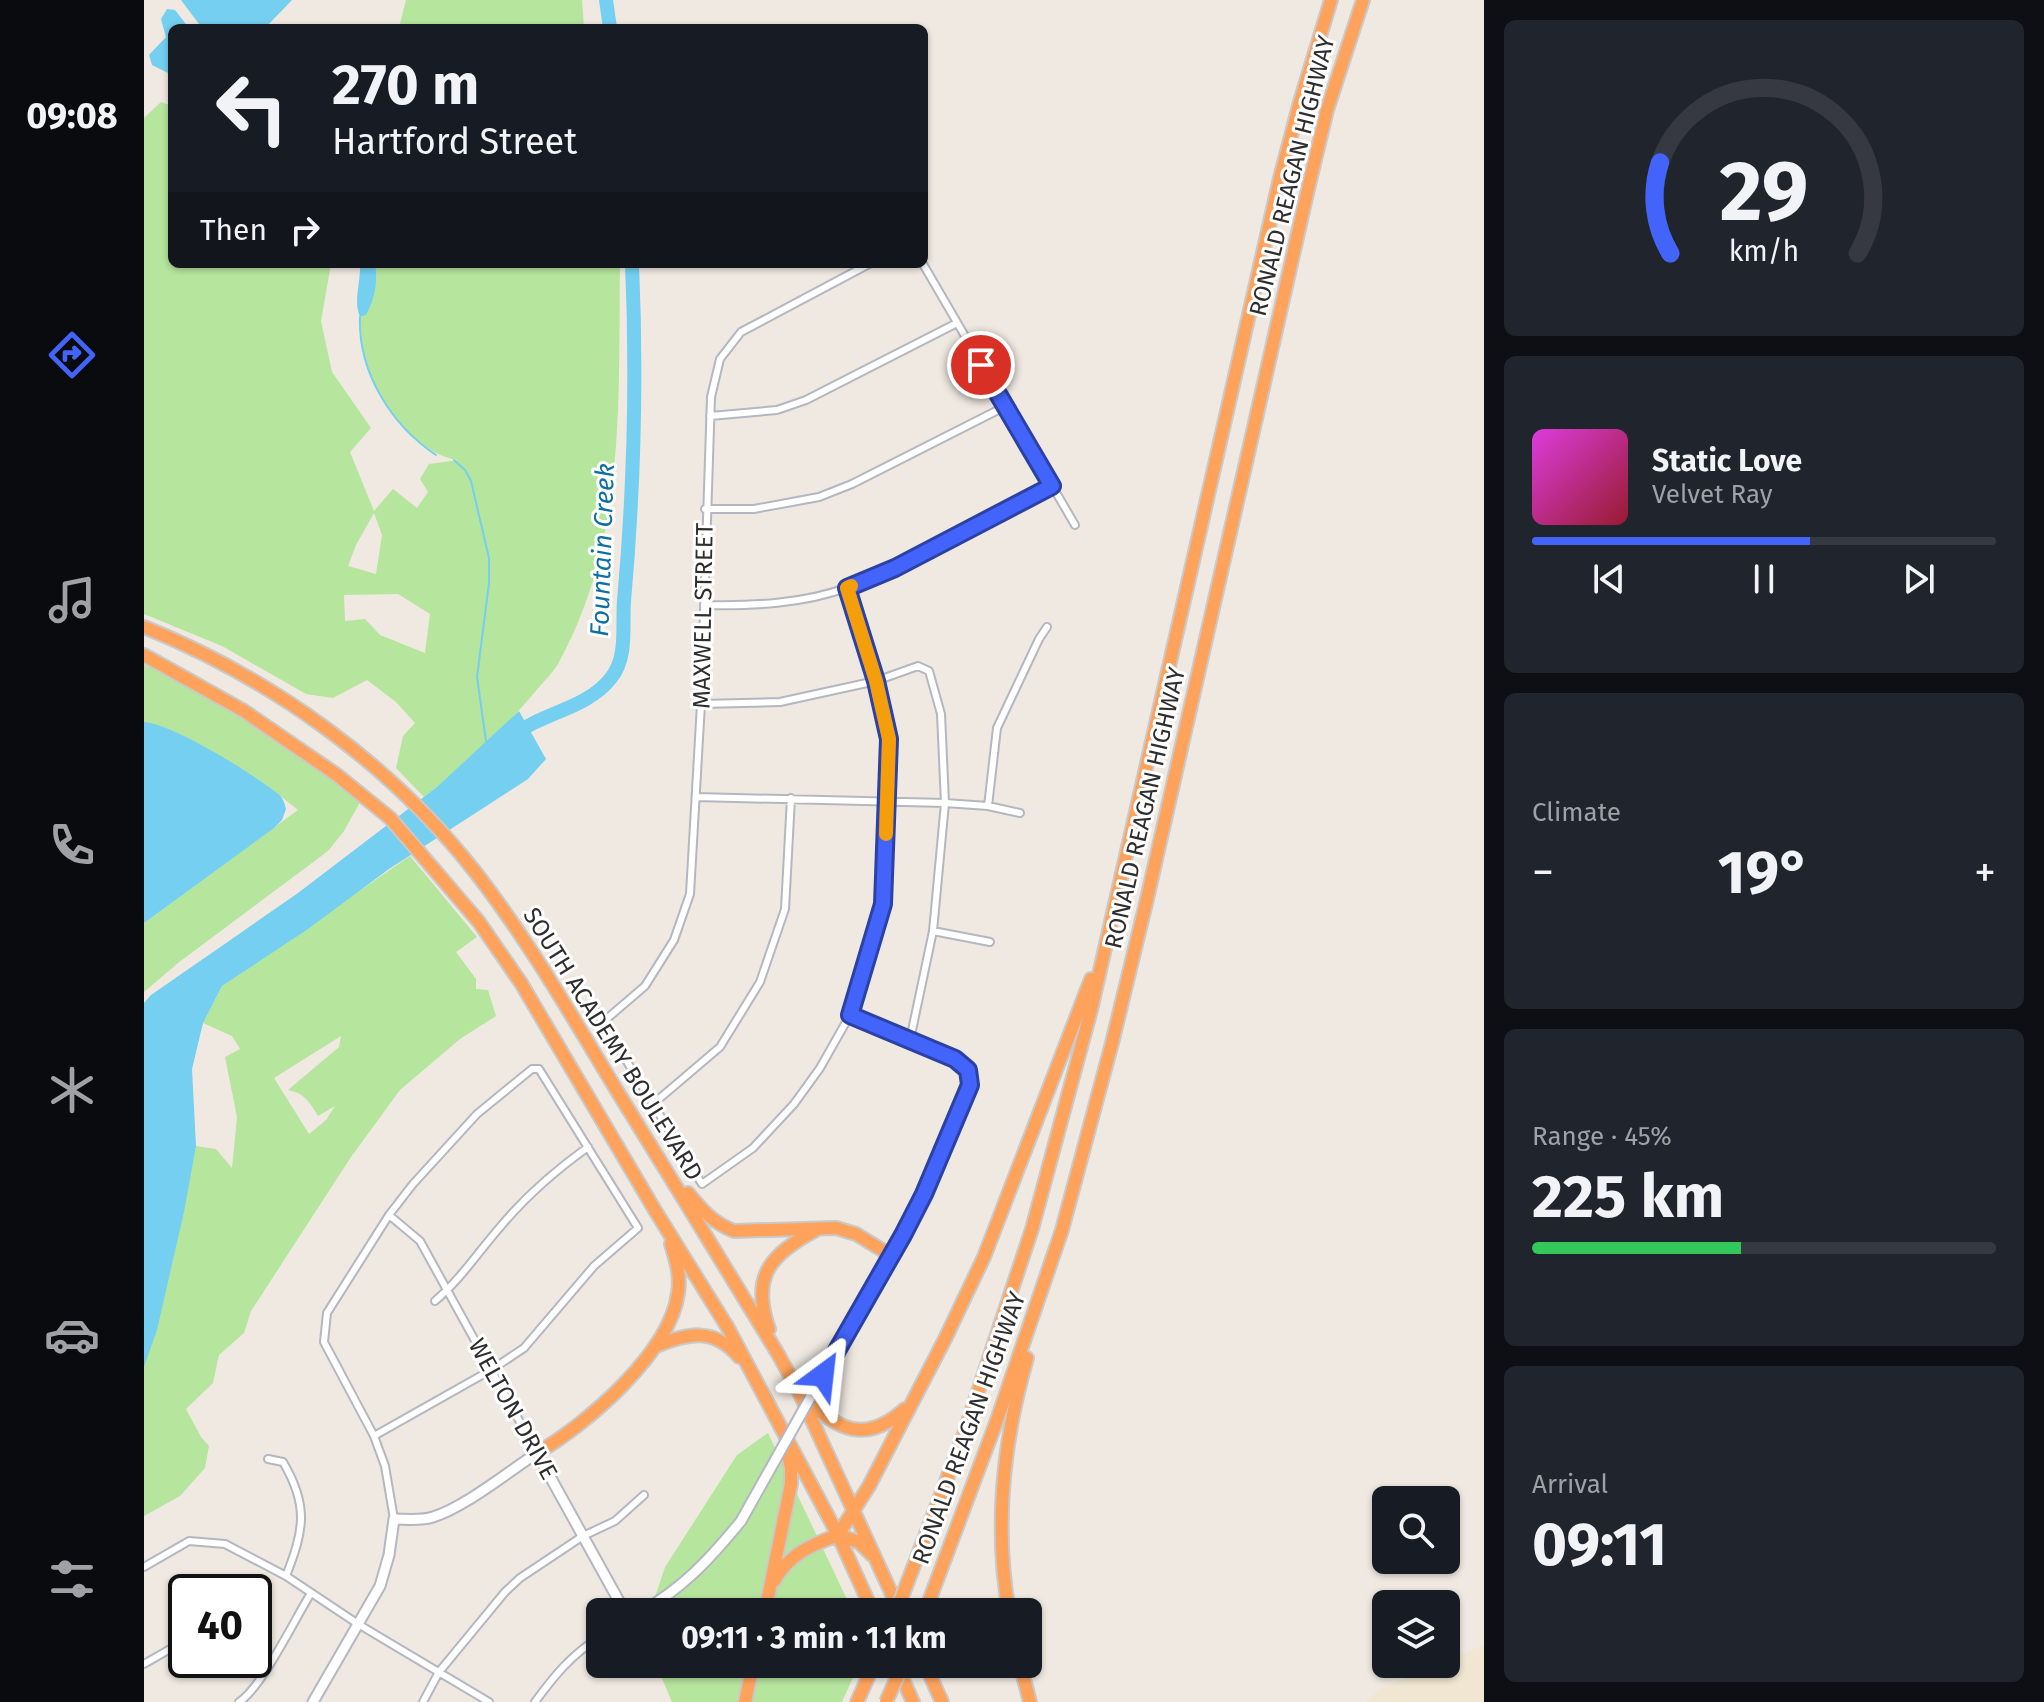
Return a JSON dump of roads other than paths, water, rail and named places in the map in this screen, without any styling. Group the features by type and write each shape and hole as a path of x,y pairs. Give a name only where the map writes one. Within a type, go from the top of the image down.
{"highway":[{"name":"RONALD REAGAN HIGHWAY","path":"903,1598 964,1434 1032,1229 1091,1010 1280,178 1331,0"},
{"name":"RONALD REAGAN HIGHWAY","path":"930,1598 1062,1230 1112,1043 1327,110 1363,0"},
{"name":"SOUTH ACADEMY BOULEVARD","path":"144,627 192,646 280,697 380,774 406,796 451,844 494,898 544,971 778,1354 855,1511 892,1598"},
{"name":"SOUTH ACADEMY BOULEVARD","path":"144,655 244,711 310,755 366,798 413,843 479,922 521,983 728,1328 838,1535 867,1598"},
{"path":"769,1591 781,1568 796,1554 838,1535 855,1511 945,1339 984,1257 1102,954"},
{"path":"660,1160 707,1216 720,1226 734,1231 836,1228 856,1234 892,1256"},
{"path":"537,1453 593,1416 656,1346 670,1320 678,1294 678,1270 656,1212"},
{"path":"778,1354 760,1300 765,1275 779,1252 819,1228"},
{"path":"1007,1598 1001,1519 1008,1440 1044,1286"},
{"path":"656,1346 682,1335 714,1338 734,1351 765,1393"},
{"path":"799,1392 826,1418 841,1427 858,1431 891,1421 910,1404"},
{"path":"768,1598 791,1484 791,1468 779,1423"},
{"path":"838,1535 859,1542 876,1560"},
{"path":"745,1702 750,1678"},
{"path":"886,1702 897,1678"},
{"path":"902,1678 913,1702"},
{"path":"931,1678 942,1702"},
{"path":"1024,1678 1030,1702"}],"street":[{"name":"MAXWELL STREET","path":"603,1022 645,986 674,940 690,894 701,704 710,416 713,382 720,359 741,332 861,268"},
{"path":"925,268 1075,525"},
{"path":"710,416 777,410 806,400 957,323"},
{"path":"705,509 754,509 819,497 852,484 1006,406"},
{"path":"704,605 742,606 801,599 847,588 895,568 1052,486"},
{"path":"596,1011 702,1184 753,1148 794,1104 820,1068 850,1015 883,904 889,739 876,681 847,588"},
{"path":"988,806 997,728 1047,627"},
{"path":"701,704 780,702 876,681 918,666 929,671 941,714 945,803 933,931 910,1040"},
{"path":"696,797 945,803 988,806 1020,813"},
{"path":"653,1104 720,1047 760,982 785,909 791,798"},
{"path":"933,931 990,942"},
{"path":"665,1598 710,1559 741,1521 892,1256 924,1194 970,1085 968,1070 955,1059 850,1015"},
{"path":"313,1702 380,1586 389,1555 394,1519 385,1466 374,1436 324,1342 327,1313 389,1215 433,1159 477,1114 532,1069 539,1069 638,1228 594,1266 524,1348 374,1436"},
{"path":"435,1301 463,1274 500,1226 536,1189 588,1147"},
{"name":"WELTON DRIVE","path":"389,1215 420,1241 617,1598"},
{"path":"394,1519 438,1515 457,1506 537,1453"},
{"path":"268,1459 283,1462 296,1484 301,1507 299,1542 286,1576"},
{"path":"423,1702 439,1672 512,1585 583,1536 615,1521 644,1495"},
{"path":"144,1567 189,1541 225,1544 286,1576 358,1624 489,1702"},
{"path":"272,1657 311,1593"},
{"path":"535,1702 556,1674 586,1646"},
{"path":"144,1664 168,1650"},
{"path":"239,1702 259,1678"}],"water":[{"path":"181,0 292,0 269,24 199,24"},
{"path":"167,9 175,10 186,24 168,24 168,73 152,65 149,55 166,37 161,19"},
{"path":"360,268 375,268 375,290 366,315 360,317 357,298"},
{"path":"519,711 546,759 528,779 389,869 308,929 222,986 203,1023 192,1069 196,1146 157,1330 144,1367 144,1003 151,995 298,893 437,787"},
{"path":"144,722 174,731 232,763 279,795 286,809 282,820 274,828 144,923"}],"waterway":[{"name":"Fountain Creek","path":"606,0 609,24"},
{"name":"Fountain Creek","path":"512,737 601,689 620,661 634,432 632,268"},
{"path":"360,317 365,358 380,395 405,429 436,455"},
{"path":"454,460 471,481 489,558 489,583 477,677 486,741"}]}
